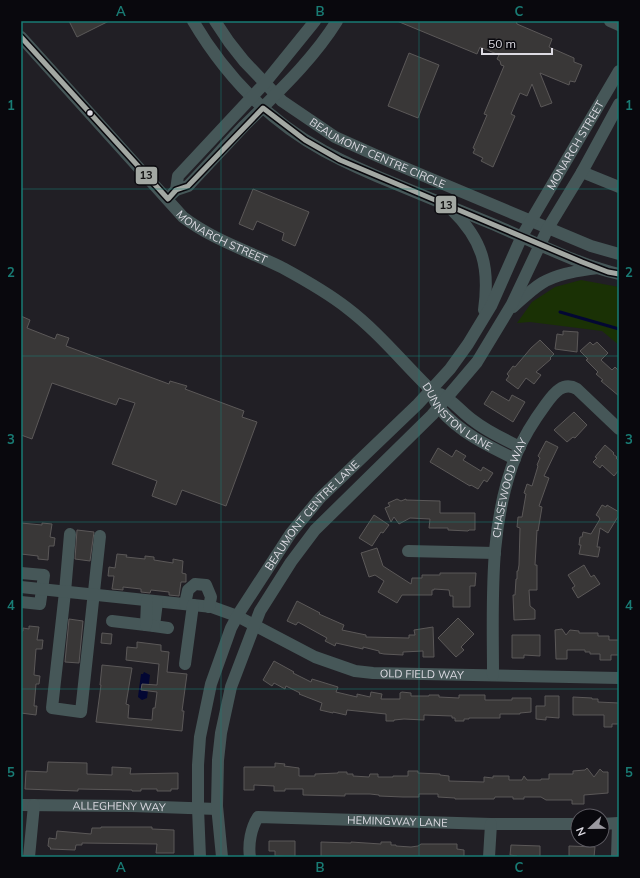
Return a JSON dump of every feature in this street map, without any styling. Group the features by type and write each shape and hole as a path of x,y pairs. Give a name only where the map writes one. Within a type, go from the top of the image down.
{"street":[{"name":"BEAUMONT CENTRE CIRCLE","path":"193,21 216,57 251,97 305,140 329,154 368,173 598,268 619,274"},
{"name":"BEAUMONT CENTRE CIRCLE","path":"215,21 240,57 264,84 305,117 335,137 591,246 619,254"},
{"path":"172,194 178,176 264,84 315,21"},
{"path":"172,194 188,186 276,95 313,55 337,21"},
{"path":"610,21 619,25"},
{"name":"MONARCH STREET","path":"21,37 172,194 183,217 198,228 282,268 307,282 347,309 381,339 430,390"},
{"name":"MONARCH STREET","path":"532,221 619,70"},
{"name":"MONARCH STREET","path":"548,228 582,172 619,104"},
{"path":"582,172 619,186"},
{"path":"447,205 471,231 484,260 487,292 483,319"},
{"name":"BEAUMONT CENTRE LANE","path":"200,857 198,765 200,737 212,684 231,628 237,616 291,533 320,498 407,415 450,369 468,344 491,306 522,236 532,221"},
{"name":"BEAUMONT CENTRE LANE","path":"222,857 217,809 218,760 225,711 231,687 254,626 269,595 315,530 439,408 477,362 508,312 548,228"},
{"path":"508,312 541,284 552,278 598,268"},
{"name":"CHASEWOOD WAY","path":"493,676 495,553 500,510 509,475 520,447 540,412 554,393 558,389 567,386 573,386 577,389 619,429"},
{"name":"DUNNSTON LANE","path":"430,390 447,398 483,428 520,447"},
{"name":"DUNNSTON LANE","path":"430,390 439,408 448,418 477,439 515,459"},
{"path":"70,534 52,708 81,712 100,536"},
{"path":"408,550 495,553"},
{"path":"21,573 44,575 40,604 21,602"},
{"path":"21,587 42,590 65,592 93,595 152,601 189,605 209,607 211,597 206,584 195,584 188,590 189,605 185,664"},
{"path":"150,626 152,601"},
{"name":"OLD FIELD WAY","path":"209,607 237,616 315,657 355,671 373,673 619,678"},
{"path":"112,622 168,628"},
{"name":"ALLEGHENY WAY","path":"21,805 132,806 217,809"},
{"path":"29,857 34,805"},
{"name":"HEMINGWAY LANE","path":"250,857 249,851 251,831 258,817 491,824 570,824"},
{"path":"610,824 618,823 617,857"},
{"path":"489,857 491,824"}],"green space":[{"path":"581,280 619,287 619,345 602,331 530,322 517,323 532,302 555,287"}],"shaded area":[{"path":"144,672 150,675 147,698 142,700 138,697 141,674"}],"building":[{"path":"69,21 109,21 77,37"},
{"path":"397,21 516,21 517,24 552,39 549,47 574,58 574,62 582,65 575,82 570,81 569,85 540,73 552,103 541,107 532,84 527,96 520,93 511,114 515,116 493,167 481,161 483,158 473,153 475,149 473,148 487,115 484,114 504,66 501,65 500,61 497,59 499,55 480,47 477,54"},
{"path":"409,53 439,65 418,118 388,106"},
{"path":"253,189 309,212 295,246 282,240 284,233 257,221 253,230 239,224"},
{"path":"21,316 30,320 27,328 55,339 57,334 69,338 66,346 169,384 170,381 187,386 185,389 244,411 242,417 257,422 226,506 182,490 176,505 152,496 157,481 112,464 135,403 119,398 116,405 52,383 32,439 21,435"},
{"path":"563,331 578,332 577,352 555,349 557,334 563,335"},
{"path":"540,340 554,354 550,358 551,359 536,372 541,375 534,384 526,378 518,389 506,380 509,376 507,374 513,366 515,367"},
{"path":"590,342 593,345 597,342 608,353 601,360 612,370 615,367 619,371 619,396 601,381 603,380 596,374 598,372 586,360 588,359 580,351"},
{"path":"492,391 509,401 512,395 525,402 513,422 484,404"},
{"path":"574,412 587,425 575,438 573,437 567,442 554,430"},
{"path":"546,441 558,447 544,476 549,478 539,506 542,507 538,531 537,530 535,565 537,565 537,590 529,590 530,606 535,610 535,619 514,620 513,595 515,595 519,565 520,528 517,527 518,517 522,517 526,494 524,493 527,484 532,486 540,458 538,456"},
{"path":"605,445 614,453 613,454 619,461 619,470 614,476 602,465 600,468 593,462 597,458 595,457"},
{"path":"438,448 452,457 456,450 466,456 463,460 481,471 483,467 493,473 487,482 484,480 478,489 471,485 470,486 430,462"},
{"path":"397,499 401,501 406,499 440,501 440,513 475,513 475,530 468,531 448,530 448,528 429,528 430,519 410,518 399,524 394,517 391,522 385,508 390,506 388,503"},
{"path":"602,505 606,507 607,505 619,512 619,515 608,533 600,528 597,547 600,547 598,557 579,554 581,545 579,545 580,537 582,537 583,532 591,534 600,519 596,515"},
{"path":"374,515 389,525 383,533 381,532 372,546 359,538"},
{"path":"21,523 42,525 42,523 52,524 50,537 55,538 54,546 49,546 48,560 38,559 38,556 21,554"},
{"path":"77,530 94,532 90,561 75,559"},
{"path":"377,548 383,566 411,584 412,578 422,578 422,575 440,575 440,573 476,573 475,586 470,586 470,607 453,607 453,596 450,596 449,590 434,589 432,590 432,595 402,595 397,603 378,592 384,581 375,575 369,577 361,553"},
{"path":"117,554 127,555 126,557 145,559 145,556 154,557 154,560 173,563 173,559 183,561 182,573 186,574 186,582 181,582 179,596 169,595 169,592 151,590 150,593 141,592 141,589 123,587 123,590 112,589 114,576 108,576 109,567 115,568"},
{"path":"584,565 591,577 594,575 600,584 578,598 572,588 575,586 568,575"},
{"path":"297,601 320,613 319,614 344,625 342,630 366,635 366,637 409,638 409,635 415,635 414,630 433,627 434,657 423,657 423,651 403,652 403,655 384,654 379,653 379,651 363,647 363,649 336,643 335,646 325,641 327,638 298,622 296,625 287,621"},
{"path":"458,618 474,634 461,647 464,650 456,657 438,638"},
{"path":"69,619 83,621 79,663 65,662"},
{"path":"29,626 39,627 37,640 43,640 42,649 36,649 34,675 40,676 39,684 36,684 34,706 37,706 36,715 21,713 21,631 23,631 23,628 29,629"},
{"path":"562,629 566,635 570,630 579,631 579,633 598,633 598,636 609,636 609,640 619,640 619,655 611,655 611,660 600,660 600,654 590,654 590,652 585,652 585,650 567,650 567,659 556,659 555,630"},
{"path":"102,633 112,634 111,644 101,643"},
{"path":"512,635 540,635 540,656 524,655 524,658 512,658"},
{"path":"137,642 161,645 161,651 169,652 167,672 187,674 182,711 184,711 182,731 96,722 102,665 132,668 126,704 129,705 128,718 152,720 157,692 141,690 142,684 157,685 159,664 126,660 127,647 137,648"},
{"path":"274,661 311,682 312,679 338,687 336,692 357,697 357,694 370,697 371,692 382,694 381,699 400,699 400,693 402,692 411,693 411,696 439,695 439,697 459,698 459,695 485,695 485,700 531,698 531,712 520,714 500,714 500,718 469,718 464,719 464,721 455,721 455,718 452,718 452,716 424,715 424,720 404,719 386,721 386,714 347,710 346,715 333,713 320,710 322,703 299,694 300,693 286,686 285,689 274,683 272,686 263,680"},
{"path":"545,696 559,696 559,718 546,717 546,720 536,719 536,706 545,706"},
{"path":"573,697 598,699 598,702 619,703 619,724 612,724 612,727 604,727 604,715 573,715"},
{"path":"48,762 87,763 87,774 112,775 112,767 131,768 130,774 178,773 178,789 171,789 171,791 141,789 141,791 132,791 78,789 78,791 25,789 26,771 47,772"},
{"path":"275,763 299,768 299,776 315,776 315,774 347,772 347,774 353,774 353,776 369,777 370,774 378,774 378,777 393,777 408,776 408,771 418,771 418,773 449,776 449,781 484,782 484,777 493,778 493,776 509,776 509,780 522,780 524,776 527,780 549,779 549,774 573,774 573,771 585,770 587,768 594,777 600,769 603,772 608,772 608,793 584,795 584,804 572,804 572,800 546,800 541,797 524,797 524,799 513,799 513,797 495,797 494,799 455,799 438,797 438,794 419,794 419,797 379,796 370,794 345,794 345,796 303,795 303,789 285,789 285,791 274,791 274,786 254,785 254,790 244,790 244,767 275,767"},
{"path":"152,827 152,829 174,830 174,853 156,853 157,844 82,843 82,845 76,845 75,850 50,849 51,848 48,846 49,838 56,839 57,831 91,834 92,828"},
{"path":"269,841 295,841 295,857 275,856 275,851 269,851"},
{"path":"321,842 381,844 381,842 391,842 391,845 411,847 421,844 457,844 457,849 464,850 464,857 321,857"},
{"path":"511,845 540,846 540,857 517,857 510,855"},
{"path":"569,846 570,848 595,848 594,857 569,857"}],"waterway":[{"path":"560,312 619,329"}],"transit line":[{"name":"13","path":"21,37 168,199 176,190 188,186 263,108 305,140 340,160 582,262 608,272 619,274"}]}
